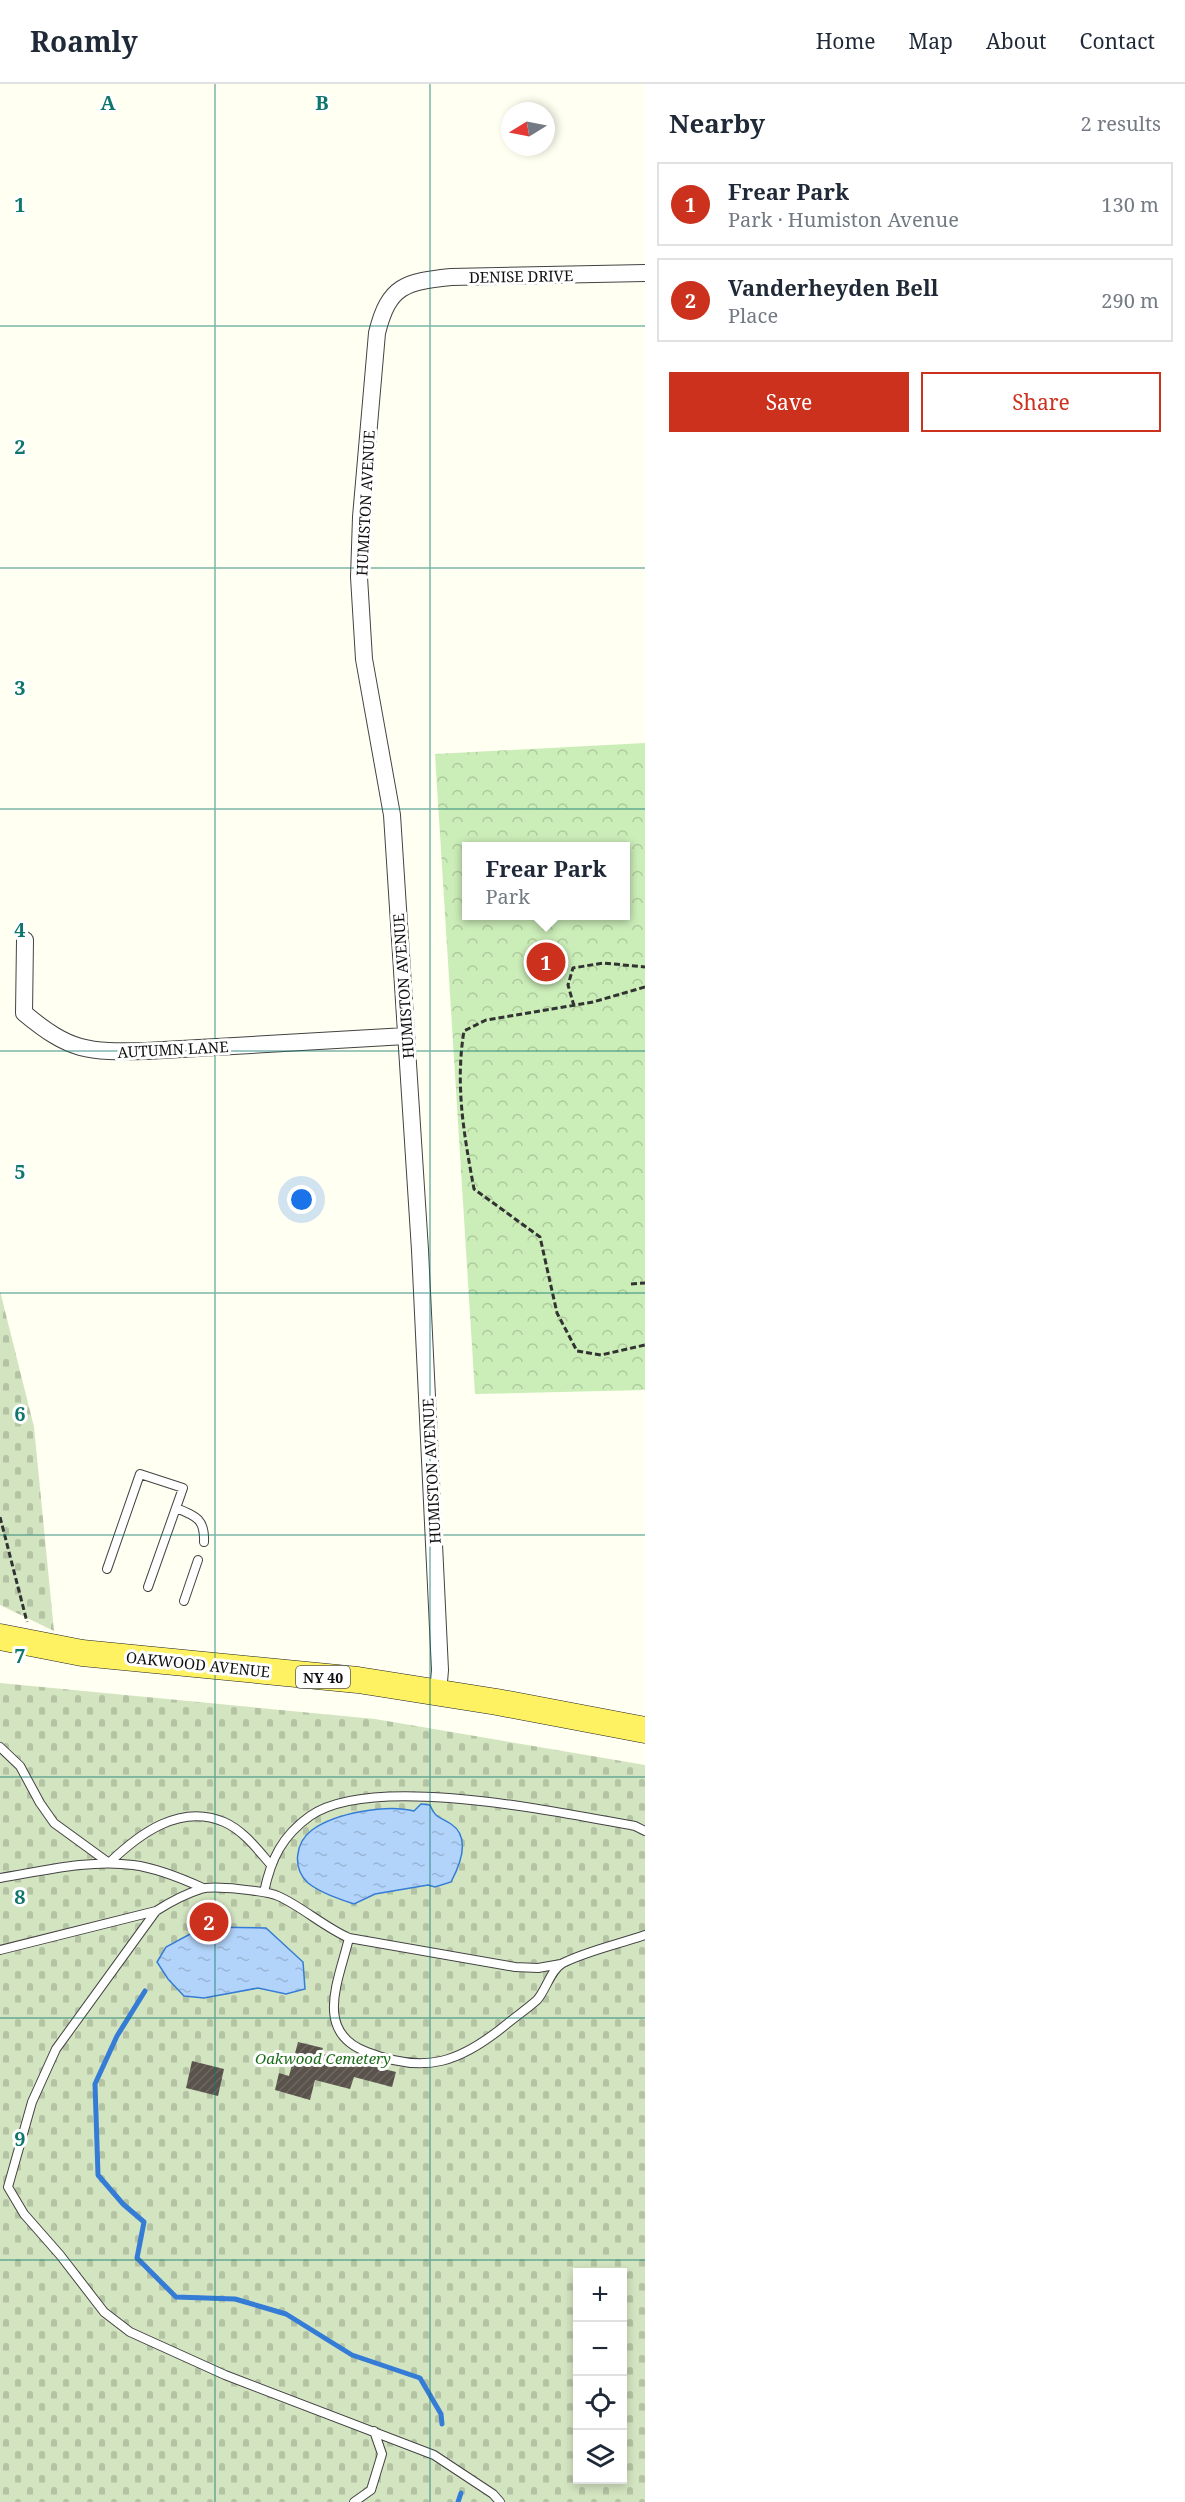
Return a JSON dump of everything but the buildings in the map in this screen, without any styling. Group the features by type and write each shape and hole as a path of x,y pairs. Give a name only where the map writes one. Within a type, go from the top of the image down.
{"main road":[{"name":"OAKWOOD AVENUE","path":"0,1637 82,1653 358,1680 645,1730"}],"street":[{"name":"DENISE DRIVE","path":"400,289 421,280 451,277 645,273"},
{"name":"HUMISTON AVENUE","path":"400,289 384,307 377,333 361,517 359,577 364,658 392,815 420,1250 440,1670 438,1693"},
{"name":"AUTUMN LANE","path":"25,940 24,1013 50,1035 79,1048 105,1052 146,1051 406,1036"}],"lane":[{"path":"106,1569 140,1474 183,1488 148,1587"},
{"path":"176,1508 195,1516 204,1529 204,1542"},
{"path":"184,1601 198,1560"},
{"path":"0,1747 20,1766 54,1823 109,1863"},
{"path":"264,1892 277,1849 311,1816 340,1803 386,1795 423,1796 542,1810 635,1826 645,1831"},
{"path":"109,1863 125,1847 153,1829 170,1820 196,1816 224,1822 247,1838 271,1865"},
{"path":"0,1878 109,1863 146,1868 176,1876 203,1888 264,1892 280,1897 329,1929 349,1938 515,1967 538,1968 561,1964 645,1935"},
{"path":"0,1950 156,1911 174,1900 203,1888"},
{"path":"156,1911 56,2049 32,2102 4,2188 104,2312 130,2332 225,2375 434,2456 493,2494 500,2502"},
{"path":"349,1938 335,1995 333,2016 339,2034 357,2049 410,2065 464,2055 485,2042 537,1999 561,1964"},
{"path":"354,2502 371,2490 382,2454 374,2432"}],"path":[{"path":"574,1006 568,985 573,968 603,963 645,967"},
{"path":"645,987 574,1006 486,1020 464,1031 459,1061 461,1115 474,1189 540,1237 558,1313 577,1351 601,1355 645,1346"},
{"path":"631,1284 645,1283"},
{"path":"0,1516 33,1644"}],"green space":[{"path":"645,743 645,1390 475,1394 435,754"},
{"path":"0,1291 34,1427 54,1631 0,1605"},
{"name":"Oakwood Cemetery","path":"0,1683 375,1719 645,1765 645,2502 0,2502"}],"water":[{"path":"421,1804 430,1805 436,1815 451,1824 461,1836 462,1852 451,1882 435,1887 428,1885 375,1894 354,1904 319,1890 303,1877 298,1863 299,1849 306,1835 312,1830 347,1815 376,1809 414,1811"},
{"path":"203,1927 266,1928 303,1962 305,1989 286,1994 258,1988 204,1998 184,1996 168,1979 157,1962 166,1947"}],"waterway":[{"path":"145,1991 117,2036 95,2084 98,2175 123,2204 144,2222 137,2258 176,2297 235,2299 286,2314 352,2355 420,2378 441,2414 442,2424"},
{"path":"458,2502 461,2493"}],"place":[{"name":"Frear Park","path":"546,962"},
{"name":"Vanderheyden Bell","path":"209,1922"}]}
